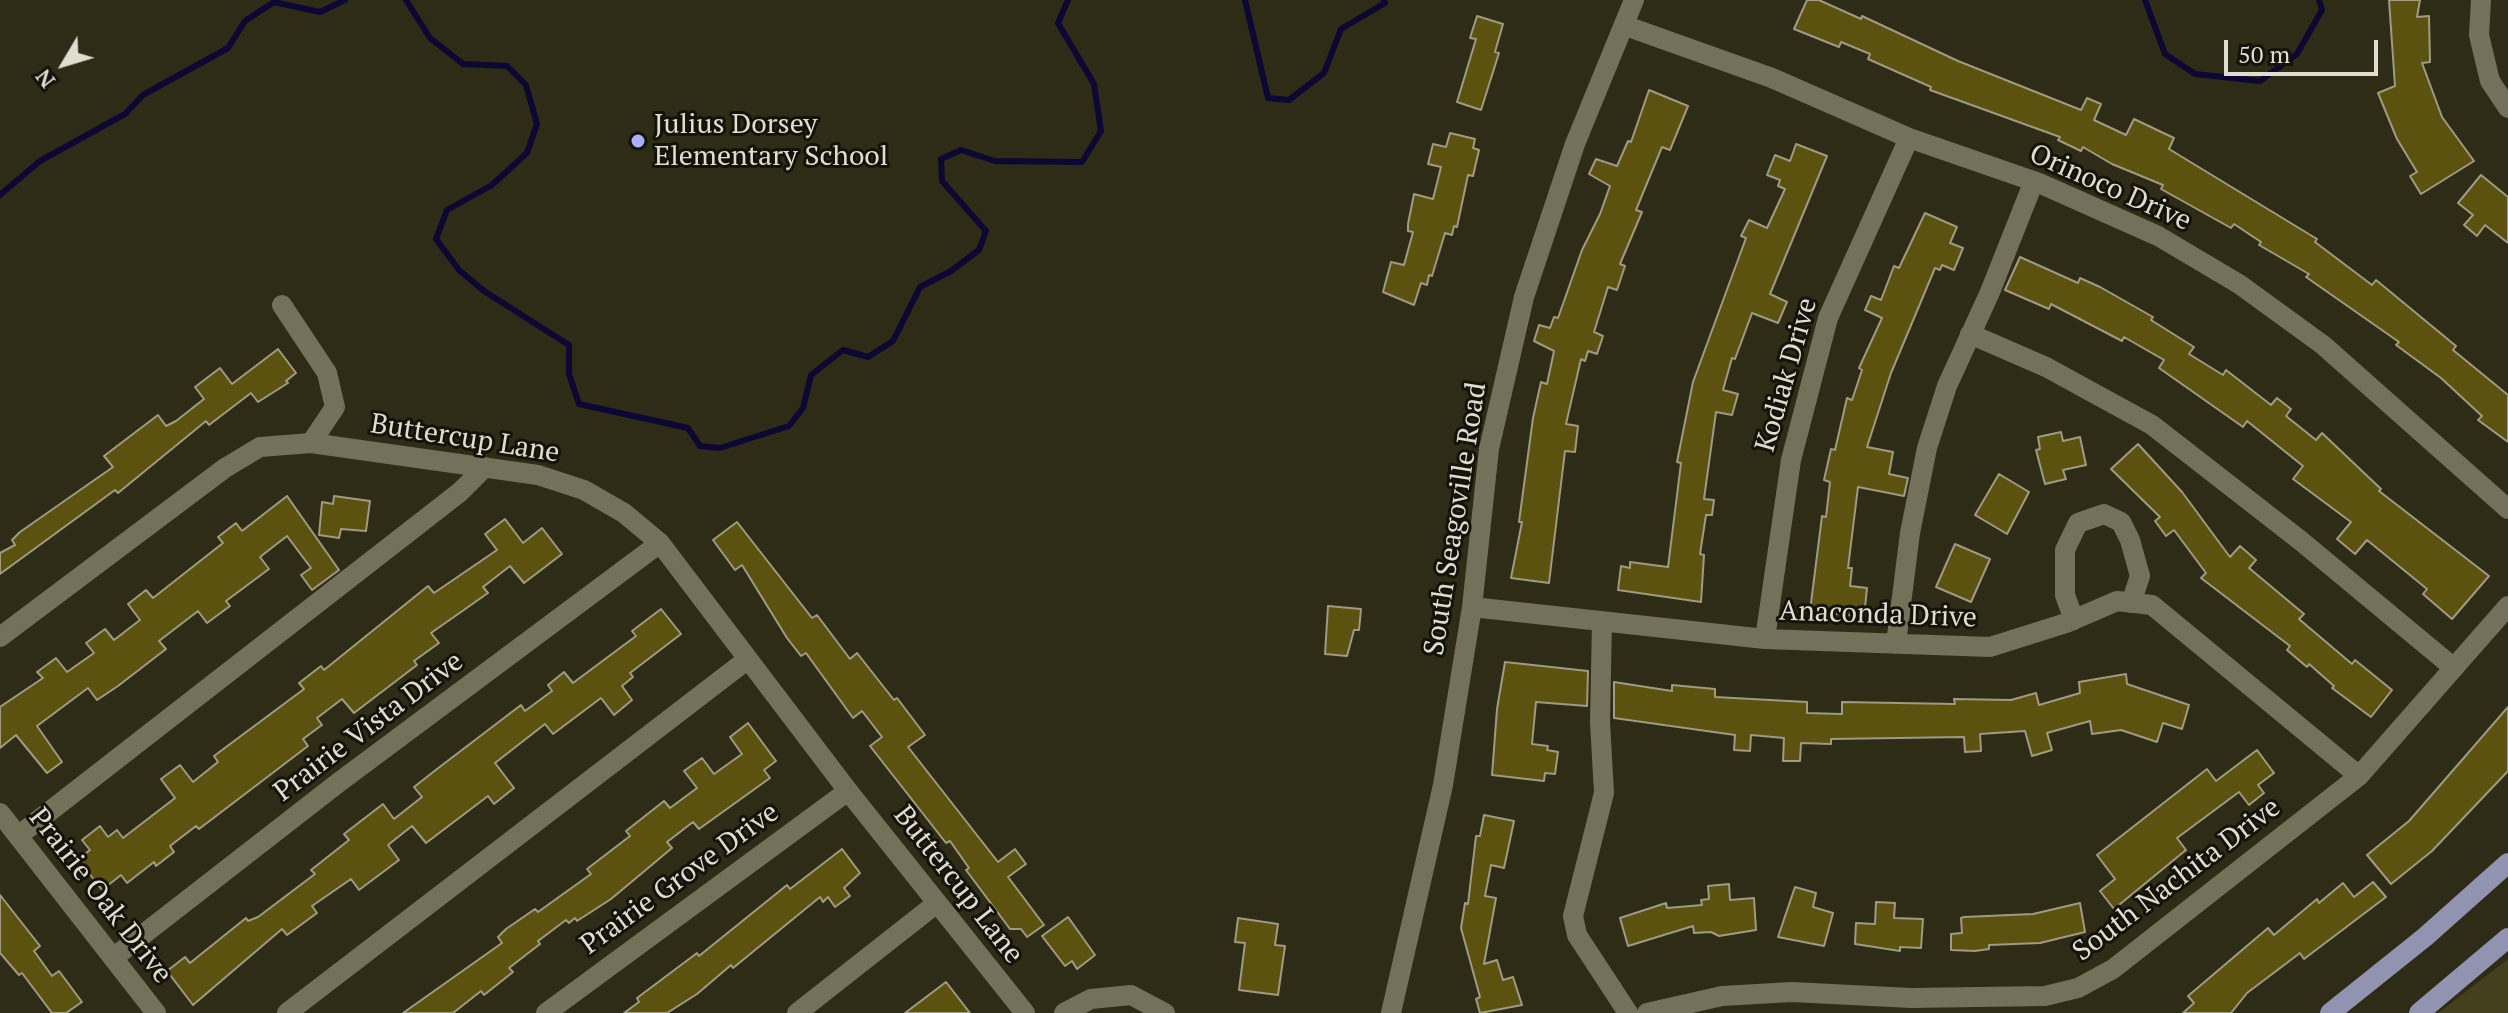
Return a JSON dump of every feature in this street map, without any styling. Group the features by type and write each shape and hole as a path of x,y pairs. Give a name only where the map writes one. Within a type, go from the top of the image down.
{"main road":[{"path":"2330,1013 2425,937 2508,863"},
{"path":"2419,1013 2508,938"}],"street":[{"name":"South Seagoville Road","path":"1391,1013 1443,785 1472,607 1489,449 1524,297 1575,144 1626,26 1634,0"},
{"path":"2481,0 2479,35 2490,81 2508,108"},
{"name":"Orinoco Drive","path":"1626,26 1772,78 1909,138 2034,181 2158,236 2239,284 2323,345 2508,509"},
{"name":"Kodiak Drive","path":"1765,639 1791,460 1828,318 1909,138"},
{"path":"1896,644 1923,463 1947,386 1990,292 2034,181"},
{"path":"282,305 327,373 335,407 311,443"},
{"path":"1970,334 2046,367 2152,425 2301,541 2454,668"},
{"name":"Buttercup Lane","path":"0,637 225,468 260,447 311,443 538,475 584,490 624,513 660,543 848,791 1025,1013"},
{"path":"18,836 460,492 485,467"},
{"path":"2074,620 2065,595 2065,550 2078,523 2104,514 2121,522 2133,552 2140,576 2131,603 2152,605 2359,776"},
{"name":"Prairie Vista Drive","path":"113,958 338,783 660,543"},
{"name":"Anaconda Drive","path":"1472,607 1765,639 1990,647 2074,620 2117,601 2131,603"},
{"name":"South Nachita Drive","path":"1647,1013 1722,996 1792,992 1911,998 2045,996 2078,988 2113,969 2359,776 2508,606"},
{"path":"1602,621 1600,722 1604,793 1573,916 1577,935 1628,1013"},
{"path":"287,1013 748,659"},
{"name":"Prairie Grove Drive","path":"546,1013 848,791"},
{"name":"Prairie Oak Drive","path":"0,813 156,1013"},
{"path":"797,1013 937,903"},
{"path":"1064,1013 1091,999 1131,995 1165,1013"}],"shaded area":[{"path":"2508,959 2508,1013 2438,1013"}],"building":[{"path":"1807,0 1819,0 1861,19 1862,16 1958,61 2081,110 2087,98 2101,104 2094,120 2126,135 2134,119 2174,138 2169,149 2317,239 2315,242 2372,285 2376,280 2456,346 2453,350 2508,395 2508,442 2478,420 2482,416 2441,378 2396,345 2399,342 2306,277 2309,274 2259,245 2261,242 2234,224 2231,228 2161,189 2163,185 2112,164 2083,147 2081,151 2058,140 2060,137 1930,90 1931,87 1868,59 1870,54 1841,42 1839,47 1794,29"},
{"path":"2389,0 2420,0 2417,17 2429,16 2430,62 2422,63 2442,117 2474,161 2421,194 2410,176 2417,172 2397,139 2378,93 2395,86"},
{"path":"1477,16 1503,24 1495,52 1499,53 1481,110 1457,102 1476,39 1470,38"},
{"path":"1649,90 1688,106 1670,150 1662,147 1636,210 1642,212 1620,264 1625,266 1617,290 1608,287 1594,332 1603,336 1597,354 1588,351 1585,361 1581,359 1566,424 1578,426 1575,452 1565,451 1549,583 1511,578 1522,522 1519,522 1533,418 1541,382 1547,384 1554,351 1534,341 1539,325 1550,328 1554,317 1558,318 1582,250 1610,186 1589,174 1596,159 1617,166 1628,141 1631,142"},
{"path":"1450,133 1475,139 1473,148 1479,150 1473,176 1468,175 1457,227 1454,226 1452,235 1445,233 1432,276 1429,275 1427,285 1421,283 1414,305 1383,292 1391,262 1404,265 1413,232 1408,231 1408,224 1414,194 1433,199 1441,167 1428,164 1433,144 1446,147"},
{"path":"1796,144 1827,156 1770,294 1787,302 1778,323 1752,313 1735,359 1732,358 1723,390 1738,394 1732,415 1716,412 1704,499 1714,500 1712,515 1706,515 1700,554 1704,555 1701,602 1618,590 1621,566 1630,568 1630,562 1668,567 1681,463 1677,462 1693,382 1746,238 1741,236 1749,220 1767,228 1785,189 1778,186 1780,180 1767,175 1775,155 1790,161"},
{"path":"2481,175 2508,197 2508,243 2485,225 2477,236 2464,225 2473,215 2458,203"},
{"path":"1925,213 1957,227 1950,243 1963,248 1954,270 1942,265 1940,270 1935,268 1891,373 1867,447 1893,452 1889,474 1908,478 1904,496 1858,487 1848,568 1852,568 1850,586 1867,588 1864,617 1810,611 1822,516 1826,517 1830,482 1824,480 1831,449 1835,450 1847,398 1852,400 1862,370 1859,368 1882,318 1865,310 1871,296 1881,300 1894,266 1899,268"},
{"path":"2020,257 2078,283 2080,278 2100,287 2153,317 2151,320 2194,347 2189,354 2223,375 2226,370 2271,405 2277,398 2291,409 2286,416 2316,440 2322,433 2381,489 2379,491 2489,576 2452,619 2423,594 2427,589 2367,540 2355,554 2337,539 2351,522 2293,479 2303,466 2247,421 2243,427 2159,368 2164,360 2124,337 2122,341 2051,304 2049,309 2005,290"},
{"path":"278,349 296,373 286,381 288,383 258,402 251,393 209,425 206,421 118,493 115,490 0,574 0,553 15,545 12,540 20,532 113,467 104,456 158,415 166,426 176,421 204,399 195,387 220,368 232,384"},
{"path":"2061,432 2063,441 2080,437 2086,465 2063,470 2066,479 2045,484 2036,450 2040,449 2038,437"},
{"path":"2138,444 2182,492 2230,557 2240,546 2256,560 2249,568 2304,614 2299,619 2352,664 2355,660 2392,690 2371,717 2332,688 2334,686 2309,664 2307,667 2287,650 2290,646 2201,578 2206,573 2174,530 2166,536 2155,521 2160,517 2111,469"},
{"path":"1999,474 2029,492 2007,534 1975,515"},
{"path":"287,496 339,570 312,590 301,575 311,568 287,536 260,557 269,569 226,601 230,606 207,623 198,611 159,641 166,649 118,686 97,700 88,688 37,726 62,762 47,773 16,735 0,748 0,707 43,678 37,672 56,658 67,672 94,653 86,643 105,629 114,640 140,620 128,604 146,590 153,598 223,543 218,537 236,523 242,531"},
{"path":"334,496 370,501 366,531 341,529 339,538 319,535 322,502 333,504"},
{"path":"505,519 523,543 542,528 562,554 524,583 510,566 483,587 488,593 431,633 439,643 414,661 417,665 354,713 342,699 317,718 322,725 303,739 308,746 199,829 196,826 170,846 174,852 156,866 154,862 127,883 121,875 102,890 78,859 90,850 82,840 100,826 108,837 117,830 123,838 175,798 161,779 180,765 193,782 218,762 214,756 304,689 299,683 321,666 324,670 428,586 434,593 497,550 485,534"},
{"path":"737,522 812,618 817,615 850,659 857,653 894,700 897,698 925,735 908,747 998,862 1015,849 1026,864 1008,877 1044,925 1027,937 1021,929 1010,929 966,870 969,868 950,841 946,843 870,746 882,737 862,711 853,718 806,653 801,656 787,638 742,565 735,570 713,540"},
{"path":"1955,544 1990,559 1971,602 1936,587"},
{"path":"1328,606 1361,609 1359,630 1354,630 1347,656 1325,654"},
{"path":"661,609 681,634 630,673 633,677 622,686 632,700 614,715 601,698 553,734 545,724 495,763 514,788 494,804 488,796 426,843 412,826 388,845 399,860 359,890 351,879 312,906 317,913 287,935 282,929 193,1005 167,971 185,957 190,963 246,918 248,921 258,917 315,874 311,870 349,840 344,834 383,804 394,819 422,797 414,787 521,705 525,711 552,691 548,685 564,672 573,683 636,636 632,631"},
{"path":"1505,662 1588,671 1587,706 1536,702 1532,744 1548,746 1547,750 1558,752 1555,774 1545,773 1544,781 1492,775 1497,709"},
{"path":"2126,674 2127,684 2189,705 2182,729 2163,723 2157,742 2121,730 2092,734 2090,721 2047,733 2052,750 2032,756 2025,731 1980,734 1981,751 1965,752 1964,737 1831,739 1831,744 1801,743 1800,761 1783,761 1784,738 1751,735 1750,751 1734,750 1735,735 1614,718 1614,682 1672,691 1672,685 1715,689 1715,697 1807,702 1807,713 1842,714 1842,702 1955,704 1954,699 2011,700 2036,693 2039,705 2080,693 2079,682"},
{"path":"2508,707 2508,771 2432,851 2391,884 2367,855 2409,821"},
{"path":"748,723 776,761 764,770 770,778 699,829 693,822 667,842 672,848 611,899 577,921 575,918 569,923 566,920 538,941 540,944 509,968 513,972 484,995 481,991 453,1013 403,1013 502,943 498,937 506,929 535,909 538,912 591,874 587,869 630,836 626,831 664,801 670,808 697,788 684,771 702,758 714,774 742,754 730,737"},
{"path":"2257,750 2274,773 2258,785 2264,793 2249,805 2239,792 2177,838 2186,850 2114,909 2100,891 2115,879 2097,855 2207,769 2216,781"},
{"path":"1484,815 1514,821 1504,868 1491,865 1485,896 1496,898 1484,964 1497,960 1503,980 1513,977 1522,1005 1480,1013 1476,999 1480,997 1461,928 1465,903 1468,904 1476,836 1480,836"},
{"path":"842,849 860,873 844,888 850,896 835,907 828,897 823,902 820,897 733,968 731,965 697,994 667,1013 624,1013 639,1002 637,998 697,953 699,956 787,885 790,889"},
{"path":"2373,882 2386,897 2304,959 2300,953 2247,993 2231,1013 2183,1013 2194,1003 2188,996 2268,928 2274,935 2317,899 2319,903 2343,883 2354,897"},
{"path":"1729,884 1730,900 1754,898 1756,930 1719,936 1711,932 1694,933 1693,926 1628,946 1620,918 1666,903 1667,908 1702,905 1701,900 1709,899 1708,886"},
{"path":"1795,887 1816,893 1813,907 1833,913 1824,946 1778,937"},
{"path":"0,895 40,946 34,951 52,976 59,971 82,1002 66,1013 52,1013 22,973 19,975 0,953"},
{"path":"1876,902 1895,903 1894,918 1923,919 1921,948 1900,947 1900,951 1855,944 1856,923 1875,924"},
{"path":"2080,903 2085,932 2040,943 1989,945 1989,949 1975,951 1951,950 1951,934 1962,933 1961,918 2033,914"},
{"path":"1068,917 1095,955 1077,969 1072,961 1065,966 1042,936"},
{"path":"1238,918 1278,924 1275,945 1285,946 1278,995 1239,990 1245,943 1235,942"},
{"path":"946,982 970,1013 905,1013"}],"waterway":[{"path":"0,195 40,161 125,114 143,95 228,48 245,21 274,2 320,12 345,0"},
{"path":"406,0 430,38 463,64 507,66 526,85 537,124 527,153 492,185 447,210 436,239 459,270 484,291 569,345 569,374 579,404 688,428 700,446 720,448 789,426 803,408 811,375 843,350 868,357 893,341 920,287 951,271 979,250 986,231 942,181 941,159 961,150 995,161 1082,162 1101,131 1094,84 1058,23 1068,0"},
{"path":"1245,0 1268,98 1289,100 1324,73 1341,29 1385,3 1384,0"},
{"path":"2145,0 2165,54 2195,74 2260,81 2297,54 2322,10 2319,0"}],"place":[{"name":"Julius Dorsey Elementary School","path":"638,141"}]}
